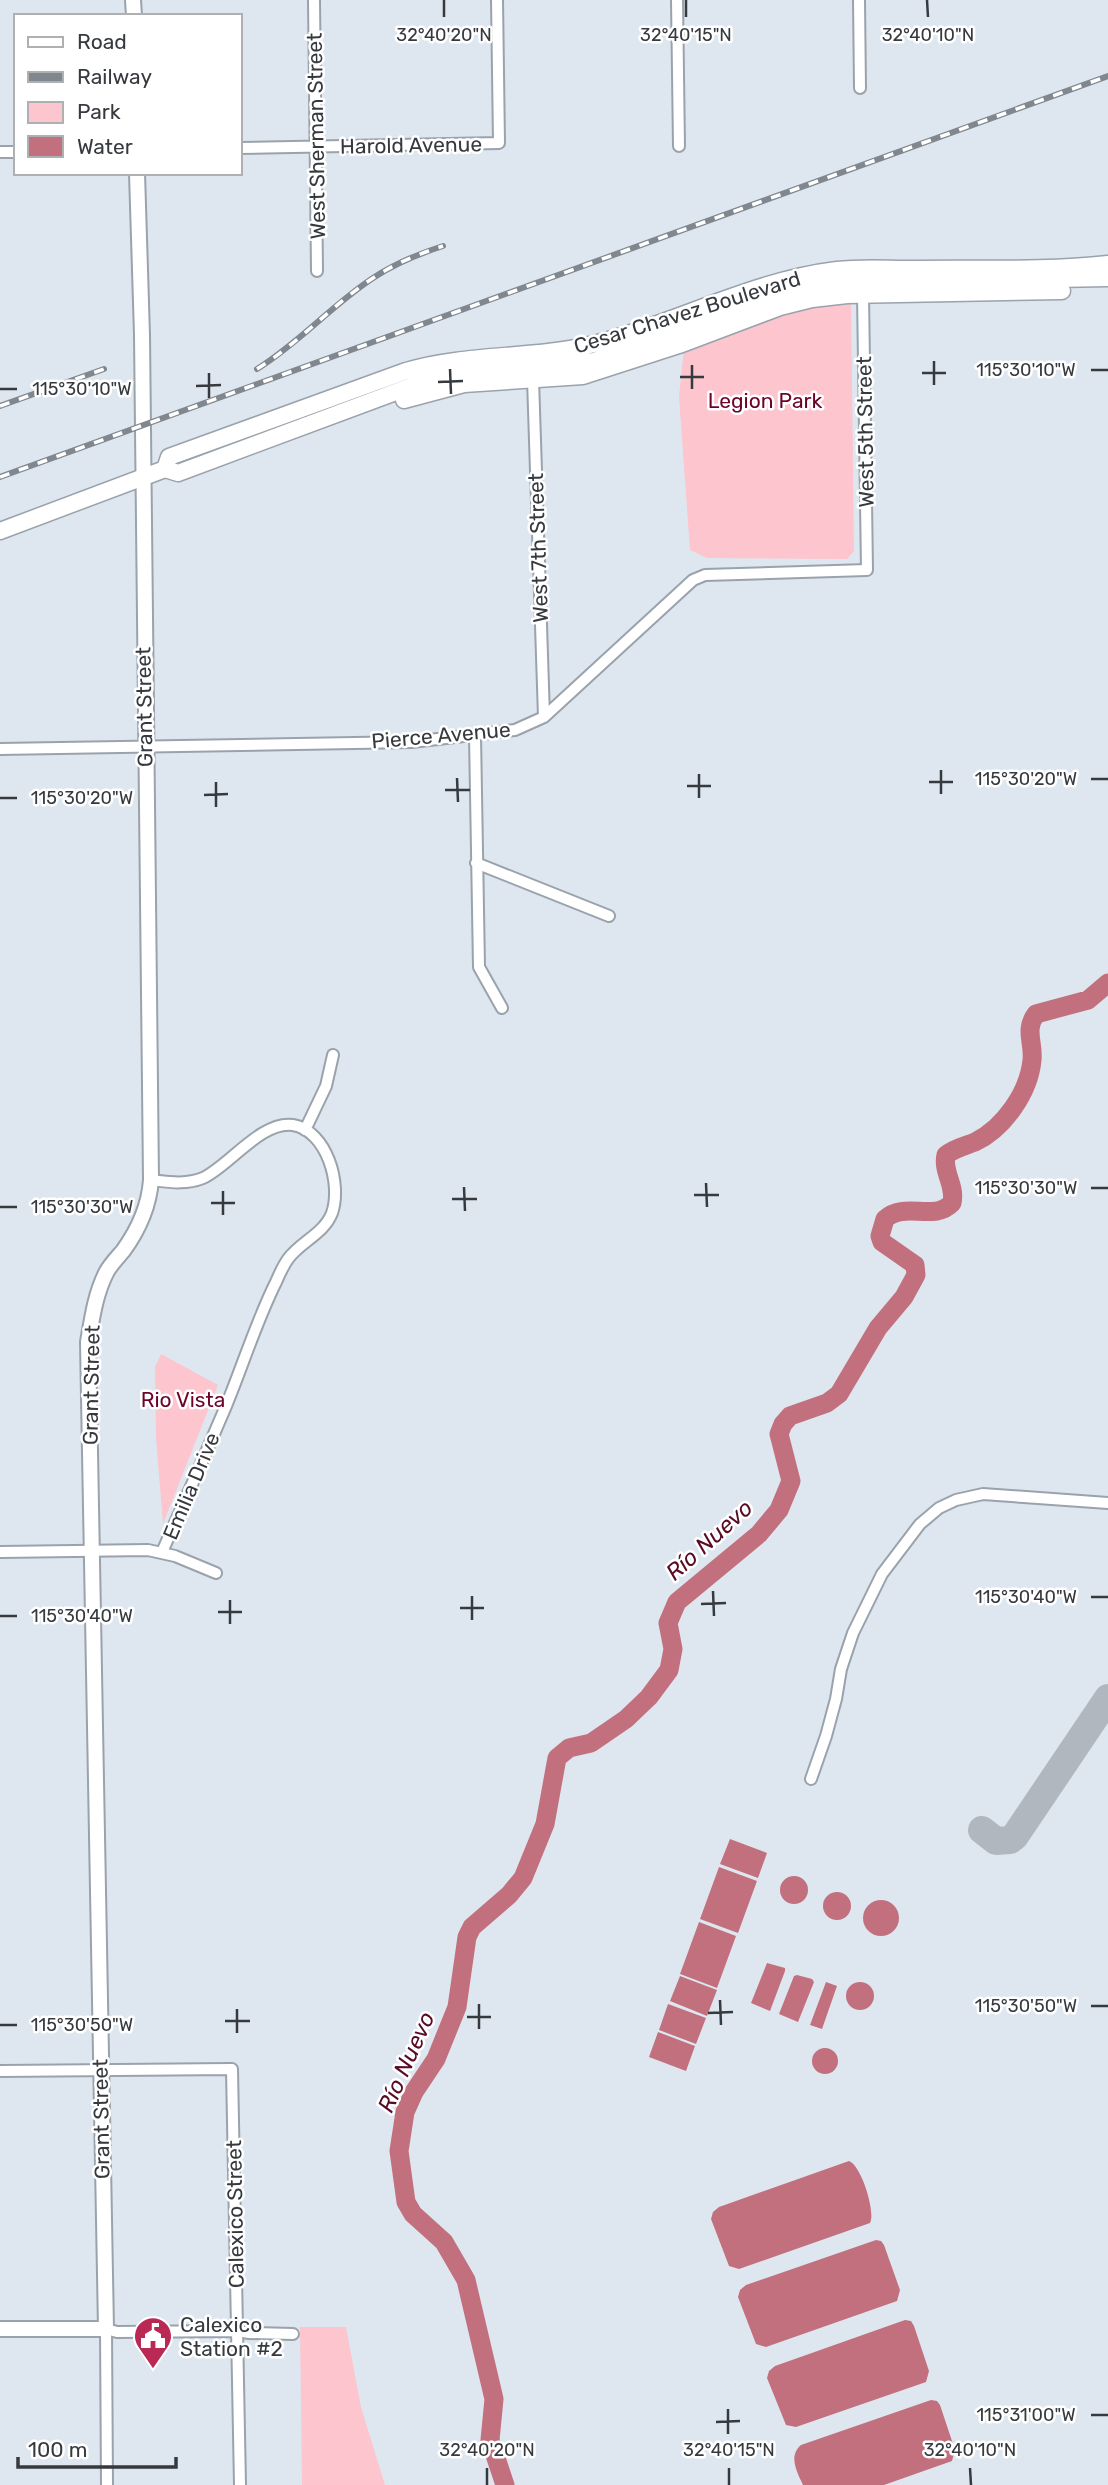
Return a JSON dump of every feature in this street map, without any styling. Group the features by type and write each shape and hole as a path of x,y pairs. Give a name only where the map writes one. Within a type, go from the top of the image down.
{"main road":[{"name":"Cesar Chavez Boulevard","path":"165,469 169,457 431,363 569,349 597,343 679,317 761,286 801,276 839,270 1108,264"},
{"name":"Cesar Chavez Boulevard","path":"0,531 165,469 178,473 436,377 594,361 812,286 1108,278"},
{"path":"259,443 277,446 453,385 583,376 679,345 780,307 829,296 1108,289"}],"street":[{"name":"West Sherman Street","path":"314,0 317,271"},
{"name":"Harold Avenue","path":"242,148 499,143 497,0"},
{"path":"677,0 679,146"},
{"path":"859,0 860,88"},
{"name":"Grant Street","path":"107,2485 88,1342 94,1304 106,1272 143,1218 151,1180 144,745 142,335 137,175"},
{"name":"West 5th Street","path":"863,294 867,570"},
{"name":"West 7th Street","path":"533,379 544,717"},
{"name":"Pierce Avenue","path":"0,748 412,742 515,730 544,717 693,580 705,575 867,570"},
{"path":"475,735 479,967 502,1008"},
{"path":"476,863 609,916"},
{"path":"151,1180 184,1183 201,1178 217,1170 256,1138 275,1128 294,1125 305,1130 326,1086 333,1055"},
{"name":"Emilia Drive","path":"162,1552 226,1406 274,1285 288,1258 323,1227 332,1213 332,1170 325,1151 315,1137 305,1130"},
{"path":"811,1779 853,1633 882,1574 920,1524 947,1504 983,1494 1108,1503"},
{"path":"0,1552 162,1552 216,1573"},
{"name":"Calexico Street","path":"100,2071 232,2069 240,2485"},
{"path":"0,2071 100,2071"},
{"path":"0,2329 293,2334"}],"green space":[{"name":"Legion Park","path":"851,297 854,551 847,559 707,558 690,550 679,397 685,338"},
{"name":"Rio Vista","path":"161,1354 218,1385 163,1524 156,1438 155,1367"},
{"path":"300,2327 346,2327 361,2407 385,2485 302,2485"}],"water":[{"path":"730,1839 767,1853 758,1878 720,1864"},
{"path":"719,1867 757,1881 738,1933 700,1919"},
{"path":"794,1876 804,1880 808,1890 804,1900 794,1904 784,1900 780,1890 784,1880"},
{"path":"837,1892 847,1896 851,1906 847,1916 837,1920 827,1916 823,1906 827,1896"},
{"path":"881,1900 894,1905 899,1918 894,1931 881,1936 868,1931 863,1918 868,1905"},
{"path":"699,1922 736,1936 717,1988 680,1974"},
{"path":"767,1963 785,1968 770,2011 751,2003"},
{"path":"680,1976 717,1990 707,2016 670,2001"},
{"path":"794,1976 814,1982 798,2022 779,2014"},
{"path":"826,1982 837,1986 822,2029 810,2025"},
{"path":"860,1982 870,1986 874,1996 870,2006 860,2010 850,2006 846,1996 850,1986"},
{"path":"668,2004 706,2018 696,2044 659,2030"},
{"path":"658,2032 695,2046 686,2071 649,2057"},
{"path":"825,2048 834,2052 838,2061 834,2070 825,2074 816,2070 812,2061 816,2052"},
{"path":"849,2161 854,2164 866,2189 871,2209 870,2223 739,2269 729,2266 711,2219 713,2212 719,2207"},
{"path":"876,2240 884,2245 900,2290 897,2301 766,2347 756,2344 738,2297 740,2290 746,2285"},
{"path":"905,2320 911,2321 914,2326 929,2371 926,2382 796,2427 786,2425 767,2378 769,2371 775,2366"},
{"path":"931,2400 940,2405 955,2450 952,2461 884,2485 803,2485 794,2459 801,2445"}],"waterway":[{"name":"Río Nuevo","path":"505,2485 490,2440 494,2399 466,2280 444,2242 413,2214 406,2202 399,2151 405,2112 414,2092 436,2059 457,2007 467,1937 472,1927 509,1895 523,1878 545,1824 557,1758 569,1748 591,1743 626,1719 649,1697 669,1670 673,1649 668,1623 677,1602 759,1534 779,1510 791,1481 779,1434 783,1424 790,1416 827,1403 839,1394 878,1328 904,1297 916,1275 915,1265 882,1242 880,1236 885,1219 901,1212 937,1211 952,1203 946,1155 986,1136 1013,1108 1030,1072 1030,1031 1036,1014 1088,1000 1108,983"}],"taxiway":[{"path":"982,1830 996,1841 1010,1840 1015,1836 1108,1698"}],"railway":[{"path":"0,477 1108,76"},
{"path":"257,369 373,278 406,260 443,246"},
{"path":"0,406 104,369"}],"place":[{"name":"Calexico Station #2","path":"153,2370"}]}
